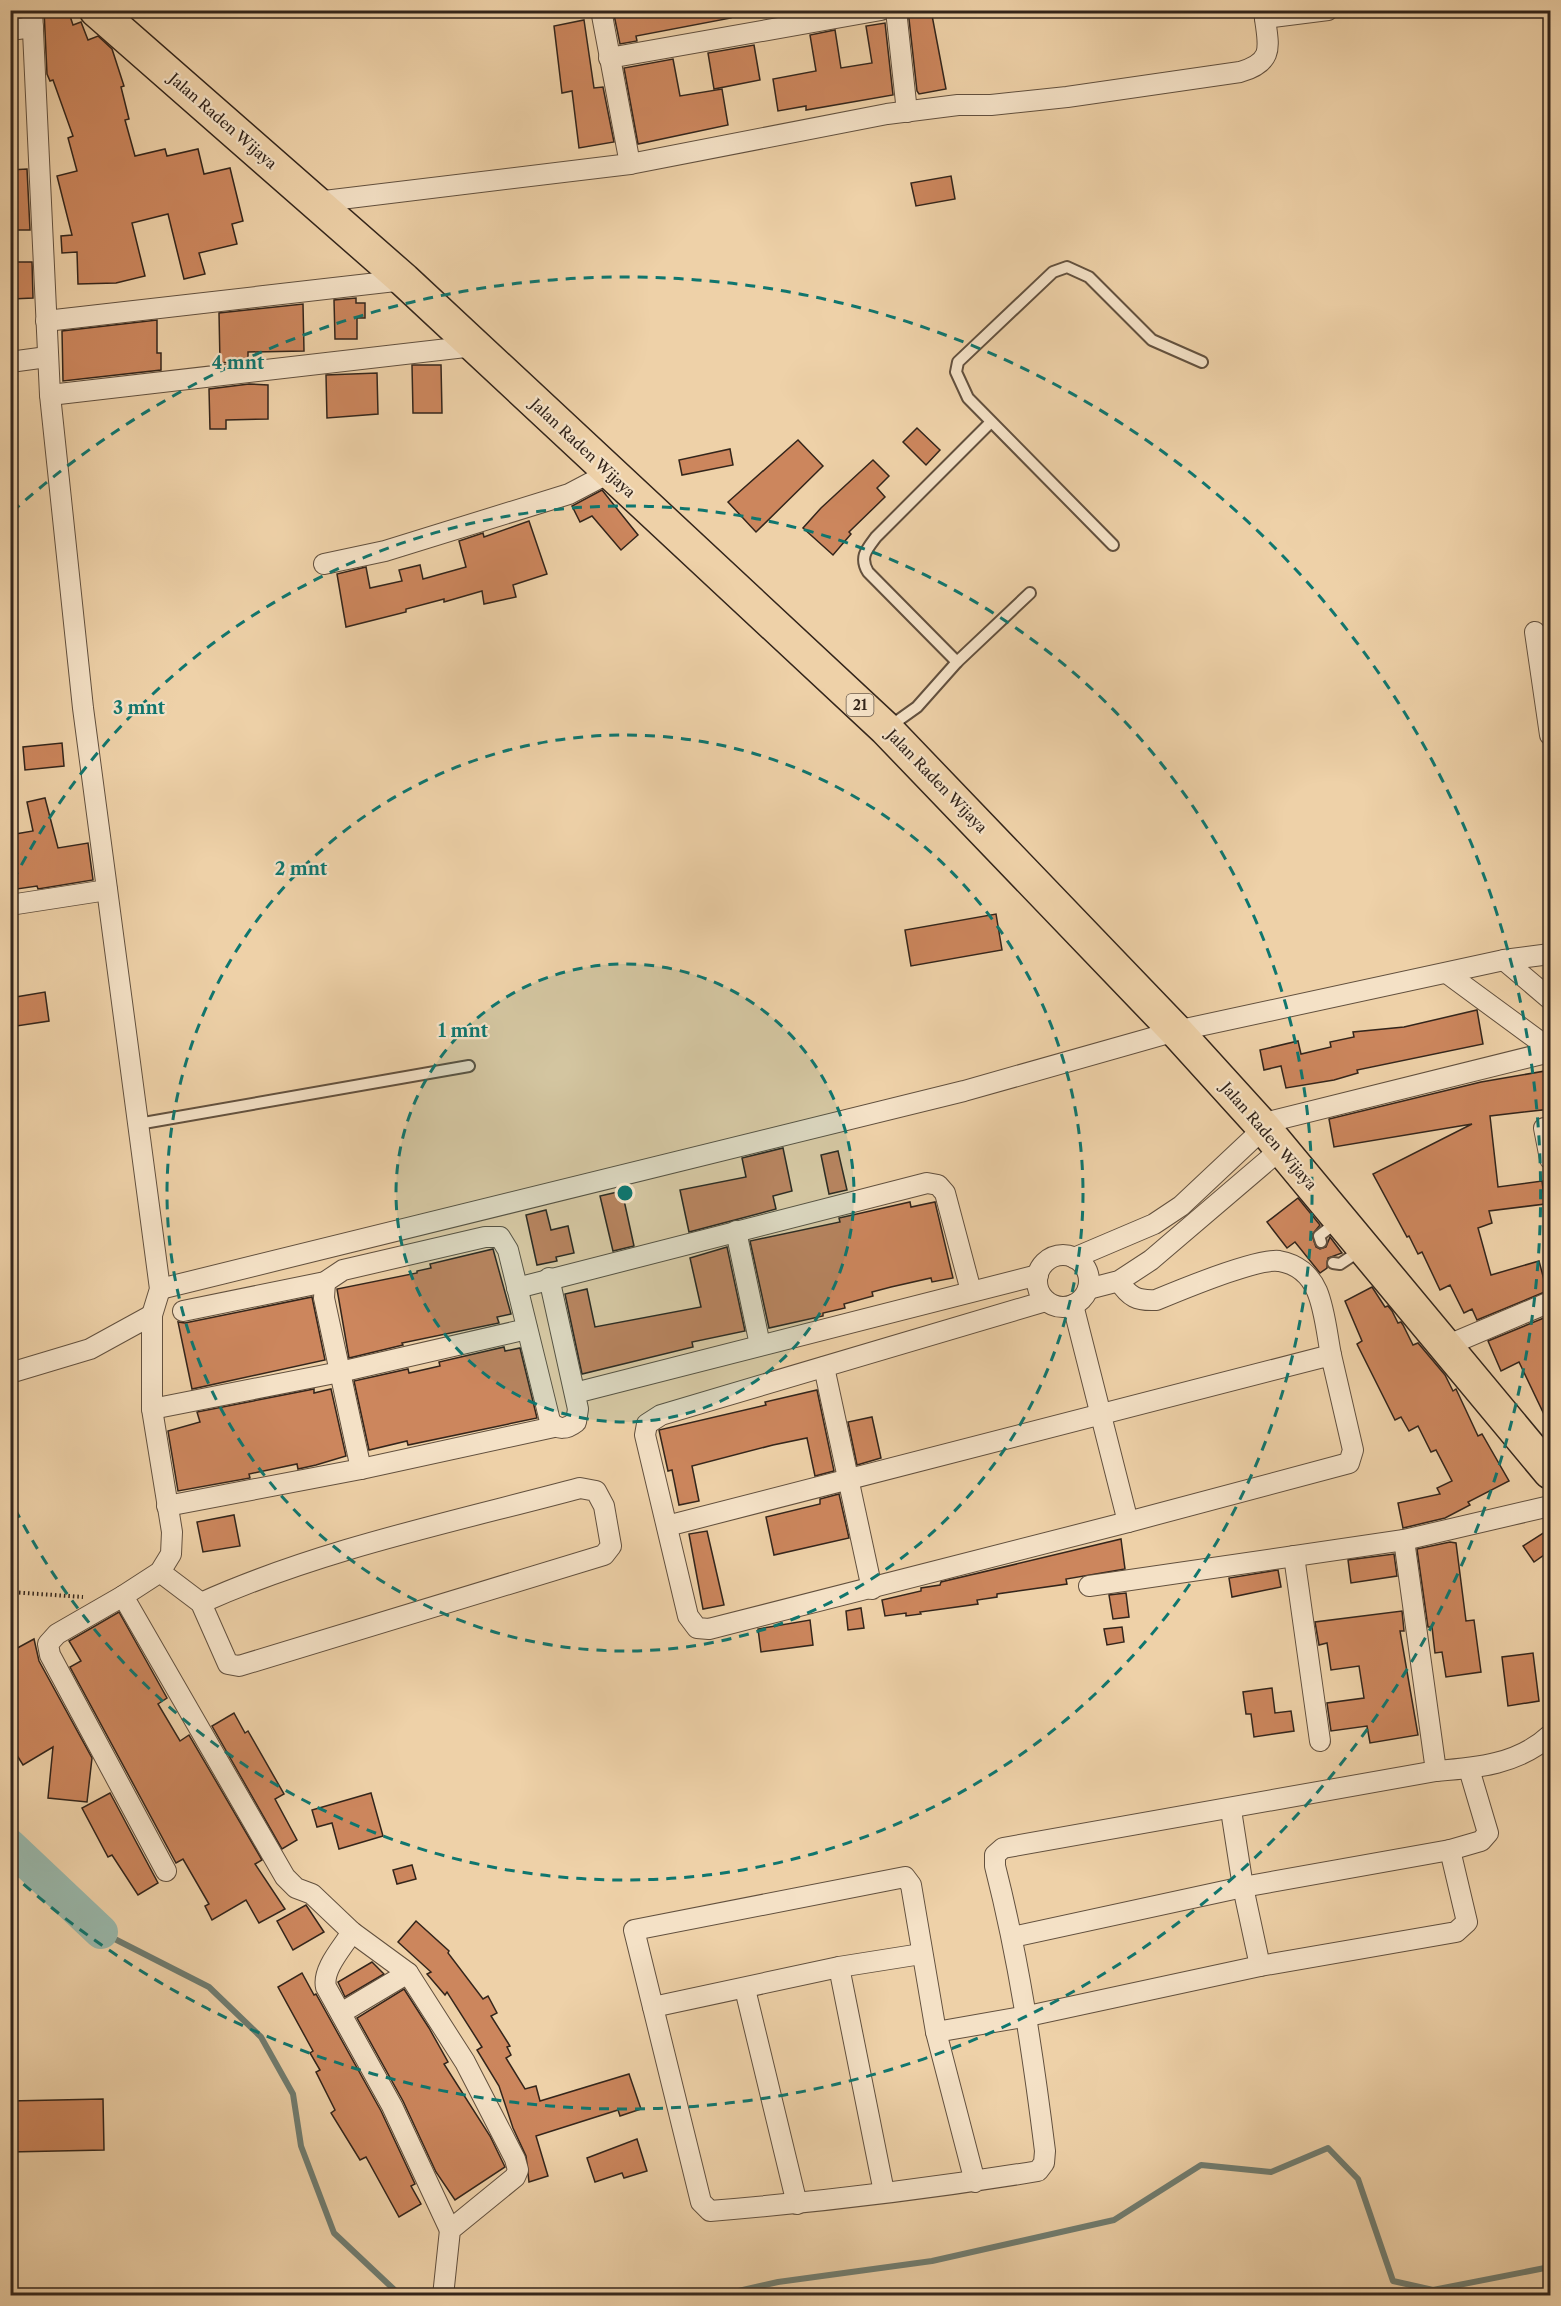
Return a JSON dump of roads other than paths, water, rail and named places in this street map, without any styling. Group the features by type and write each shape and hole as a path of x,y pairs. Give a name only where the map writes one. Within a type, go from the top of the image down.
{"highway":[{"name":"Jalan Raden Wijaya","path":"96,10 404,280 886,729 1176,1031 1268,1134 1330,1230 1364,1249 1551,1472"}],"street":[{"path":"601,10 630,164"},
{"path":"609,58 823,15 881,10"},
{"path":"896,10 907,112"},
{"path":"316,202 630,164 907,112 958,105 992,105 1067,97 1240,72 1262,63 1267,56 1264,14 1328,10"},
{"path":"10,30 32,19 50,395 83,708 160,1289 152,1315 152,1409 172,1532 171,1554 160,1572 57,1634 48,1644 50,1655 166,1871"},
{"path":"46,321 404,280"},
{"path":"50,395 474,346"},
{"path":"10,362 47,357"},
{"path":"324,564 385,551 569,494 609,473"},
{"path":"1536,632 1551,735"},
{"path":"10,905 107,890"},
{"path":"160,1289 964,1091 1176,1031 1448,974 1504,960 1551,954"},
{"path":"1504,960 1551,999"},
{"path":"1448,974 1551,1051"},
{"path":"1074,1258 1154,1224 1181,1206 1268,1134 1551,1051"},
{"path":"1544,1128 1551,1159"},
{"path":"1088,1289 1119,1281 1151,1260 1194,1222 1268,1134"},
{"path":"517,1288 927,1183 938,1185 945,1193 971,1291"},
{"path":"1181,1206 1194,1222"},
{"path":"736,1231 760,1345"},
{"path":"183,1311 325,1282 343,1270 485,1237 500,1237 508,1250 550,1421 554,1426"},
{"path":"1067,1255 1074,1258 1088,1271 1088,1289 1082,1299 1073,1305 1059,1307 1046,1301 1039,1289 1038,1275 1041,1268 1052,1258 1067,1255"},
{"path":"1046,1301 661,1415 647,1424 645,1435 688,1616 697,1628 709,1629 872,1589 1349,1464 1353,1450 1318,1292 1304,1272 1291,1264 1277,1260 1257,1264 1156,1300 1141,1300 1128,1296 1119,1281"},
{"path":"575,1393 1038,1275"},
{"path":"167,1506 361,1469 554,1426 569,1427 576,1422 578,1409 549,1278"},
{"path":"325,1282 324,1298 361,1469"},
{"path":"1446,1346 1551,1302"},
{"path":"1073,1305 1128,1522"},
{"path":"10,1374 90,1349 152,1315"},
{"path":"152,1409 340,1372 527,1329"},
{"path":"667,1526 848,1482 1100,1413 1331,1355"},
{"path":"824,1367 872,1589"},
{"path":"160,1572 201,1603 228,1664 239,1666 604,1555 611,1546 604,1506 596,1491 580,1488 368,1544 239,1586 201,1603"},
{"path":"1089,1586 1404,1540 1551,1506"},
{"path":"1404,1540 1436,1771"},
{"path":"1293,1556 1320,1741"},
{"path":"123,1596 285,1877 296,1888 312,1894 352,1932 408,1973 465,2062 518,2170 507,2184 450,2230"},
{"path":"975,2182 936,2032 911,1885 905,1877 894,1877 634,1930 705,2208 710,2211 797,2204 975,2182 1038,2171 1044,2163 1045,2151 1028,2016 995,1866 995,1856 1003,1848 1231,1810 1436,1771 1469,1769 1523,1756 1551,1735"},
{"path":"1012,1936 1243,1887 1450,1850 1481,1841 1488,1833 1469,1769"},
{"path":"1231,1810 1243,1887 1260,1966"},
{"path":"936,2032 1028,2016 1260,1966 1456,1932 1467,1922 1450,1850"},
{"path":"352,1932 324,1980 392,2106 450,2230 443,2295"},
{"path":"652,2007 745,1989 839,1967 921,1954"},
{"path":"839,1967 884,2192"},
{"path":"341,2013 408,1973"},
{"path":"745,1989 797,2204"}],"lane":[{"path":"1113,545 991,422 960,384 956,372 958,363 1053,272 1067,267 1089,277 1152,340 1202,362"},
{"path":"957,662 868,572 863,563 863,557 876,537 991,422"},
{"path":"886,729 917,707 957,662 1030,593"},
{"path":"138,1124 469,1066"},
{"path":"1333,1263 1340,1264 1364,1249"}],"waterway":[{"path":"10,1846 101,1932"},
{"path":"101,1932 209,1987 261,2037 293,2094 301,2146 334,2233 401,2296"},
{"path":"716,2296 778,2282 932,2261 1114,2220 1201,2165 1271,2172 1328,2148 1358,2179 1393,2281 1433,2290 1550,2267"}]}
